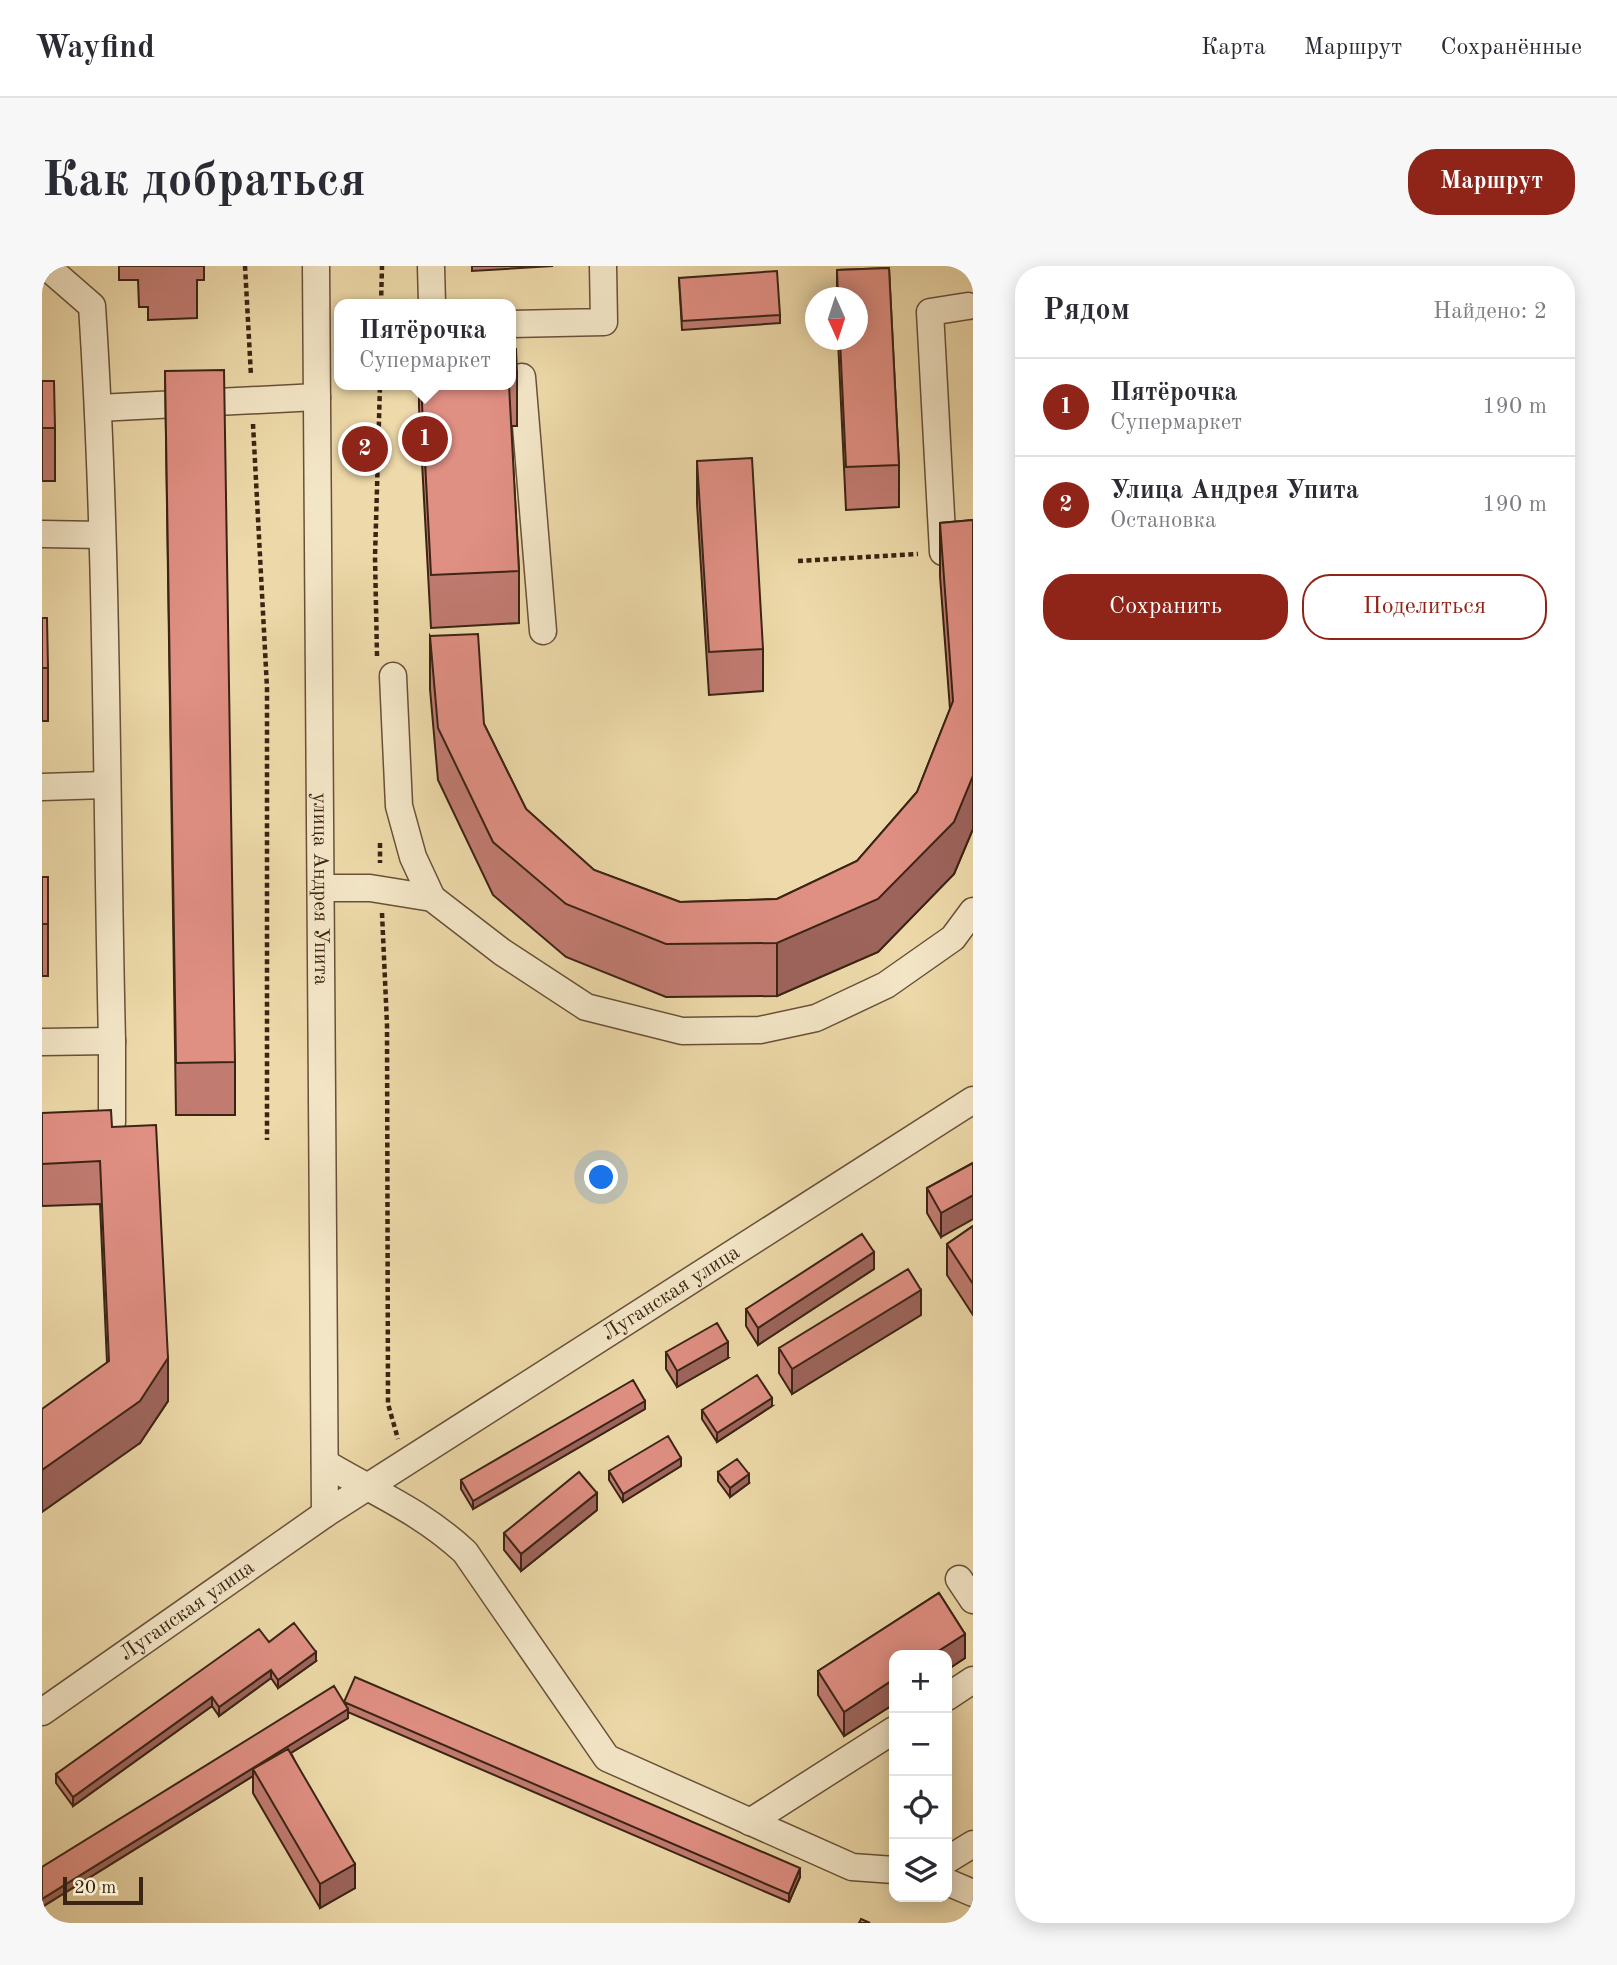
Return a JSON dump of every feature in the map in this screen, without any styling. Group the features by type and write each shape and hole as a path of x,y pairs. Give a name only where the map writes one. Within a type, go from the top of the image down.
{"street":[{"path":"46,266 92,306 102,535 112,1122"},
{"name":"улица Андрея Упита","path":"316,266 326,1514"},
{"path":"431,266 432,299"},
{"path":"516,324 604,322 603,266"},
{"path":"968,306 930,312 943,552 973,551"},
{"path":"522,377 543,631"},
{"path":"98,408 317,397"},
{"path":"42,534 102,535"},
{"path":"385,672 399,806 413,857 432,898 502,952 586,1007 682,1031 760,1030 816,1018 886,985 953,938 973,911"},
{"path":"42,787 106,785"},
{"path":"321,888 381,889 432,898"},
{"path":"42,1042 112,1041"},
{"name":"Луганская улица","path":"42,1712 326,1514 973,1100"},
{"path":"325,1463 409,1508 442,1530 465,1552 607,1758 852,1867 889,1870"},
{"path":"952,1694 973,1680"},
{"path":"750,1822 889,1733"},
{"path":"952,1857 973,1844"},
{"path":"952,1884 973,1893"}],"path":[{"path":"245,266 267,688 267,1140"},
{"path":"381,299 382,266"},
{"path":"380,390 375,557 385,672"},
{"path":"798,561 943,552"},
{"path":"380,834 387,1025 388,1404 405,1463"}],"building":[{"path":"889,268 899,465 846,467 840,350 868,350 868,287 838,287 837,270"},
{"path":"777,271 780,315 682,321 679,278"},
{"path":"224,370 235,1062 176,1063 165,371"},
{"path":"42,381 54,381 55,428 42,428"},
{"path":"421,390 509,390 519,571 431,575"},
{"path":"752,458 763,649 709,652 697,461"},
{"path":"973,520 973,776 954,822 878,899 777,943 666,944 566,904 493,842 438,728 430,636 478,634 484,724 526,809 594,870 680,902 777,899 857,861 917,792 953,701 940,523"},
{"path":"42,618 47,618 48,668 42,668"},
{"path":"42,877 48,877 48,924 42,924"},
{"path":"111,1110 112,1127 156,1125 168,1358 140,1401 42,1470 42,1409 109,1361 100,1161 42,1164 42,1113"},
{"path":"973,1163 973,1195 941,1213 927,1188"},
{"path":"973,1226 973,1284 947,1244"},
{"path":"862,1234 874,1252 758,1328 746,1309"},
{"path":"908,1269 921,1290 792,1369 779,1348"},
{"path":"717,1323 728,1342 677,1371 666,1352"},
{"path":"757,1375 772,1398 717,1433 702,1410"},
{"path":"633,1380 645,1401 473,1501 461,1480"},
{"path":"668,1436 681,1458 623,1494 609,1471"},
{"path":"737,1459 749,1474 730,1488 718,1472"},
{"path":"579,1472 597,1493 521,1554 504,1533"},
{"path":"939,1593 965,1634 940,1650 889,1650 889,1682 844,1712 818,1671"},
{"path":"294,1623 316,1652 278,1680 271,1670 219,1707 212,1697 73,1797 56,1774 259,1629 269,1642"},
{"path":"355,1677 800,1868 789,1894 344,1702"},
{"path":"334,1686 348,1709 42,1899 42,1867"},
{"path":"288,1749 355,1864 320,1884 253,1769"}],"place":[{"name":"Пятёрочка","path":"425,439"},
{"name":"Улица Андрея Упита","path":"365,449"}]}
